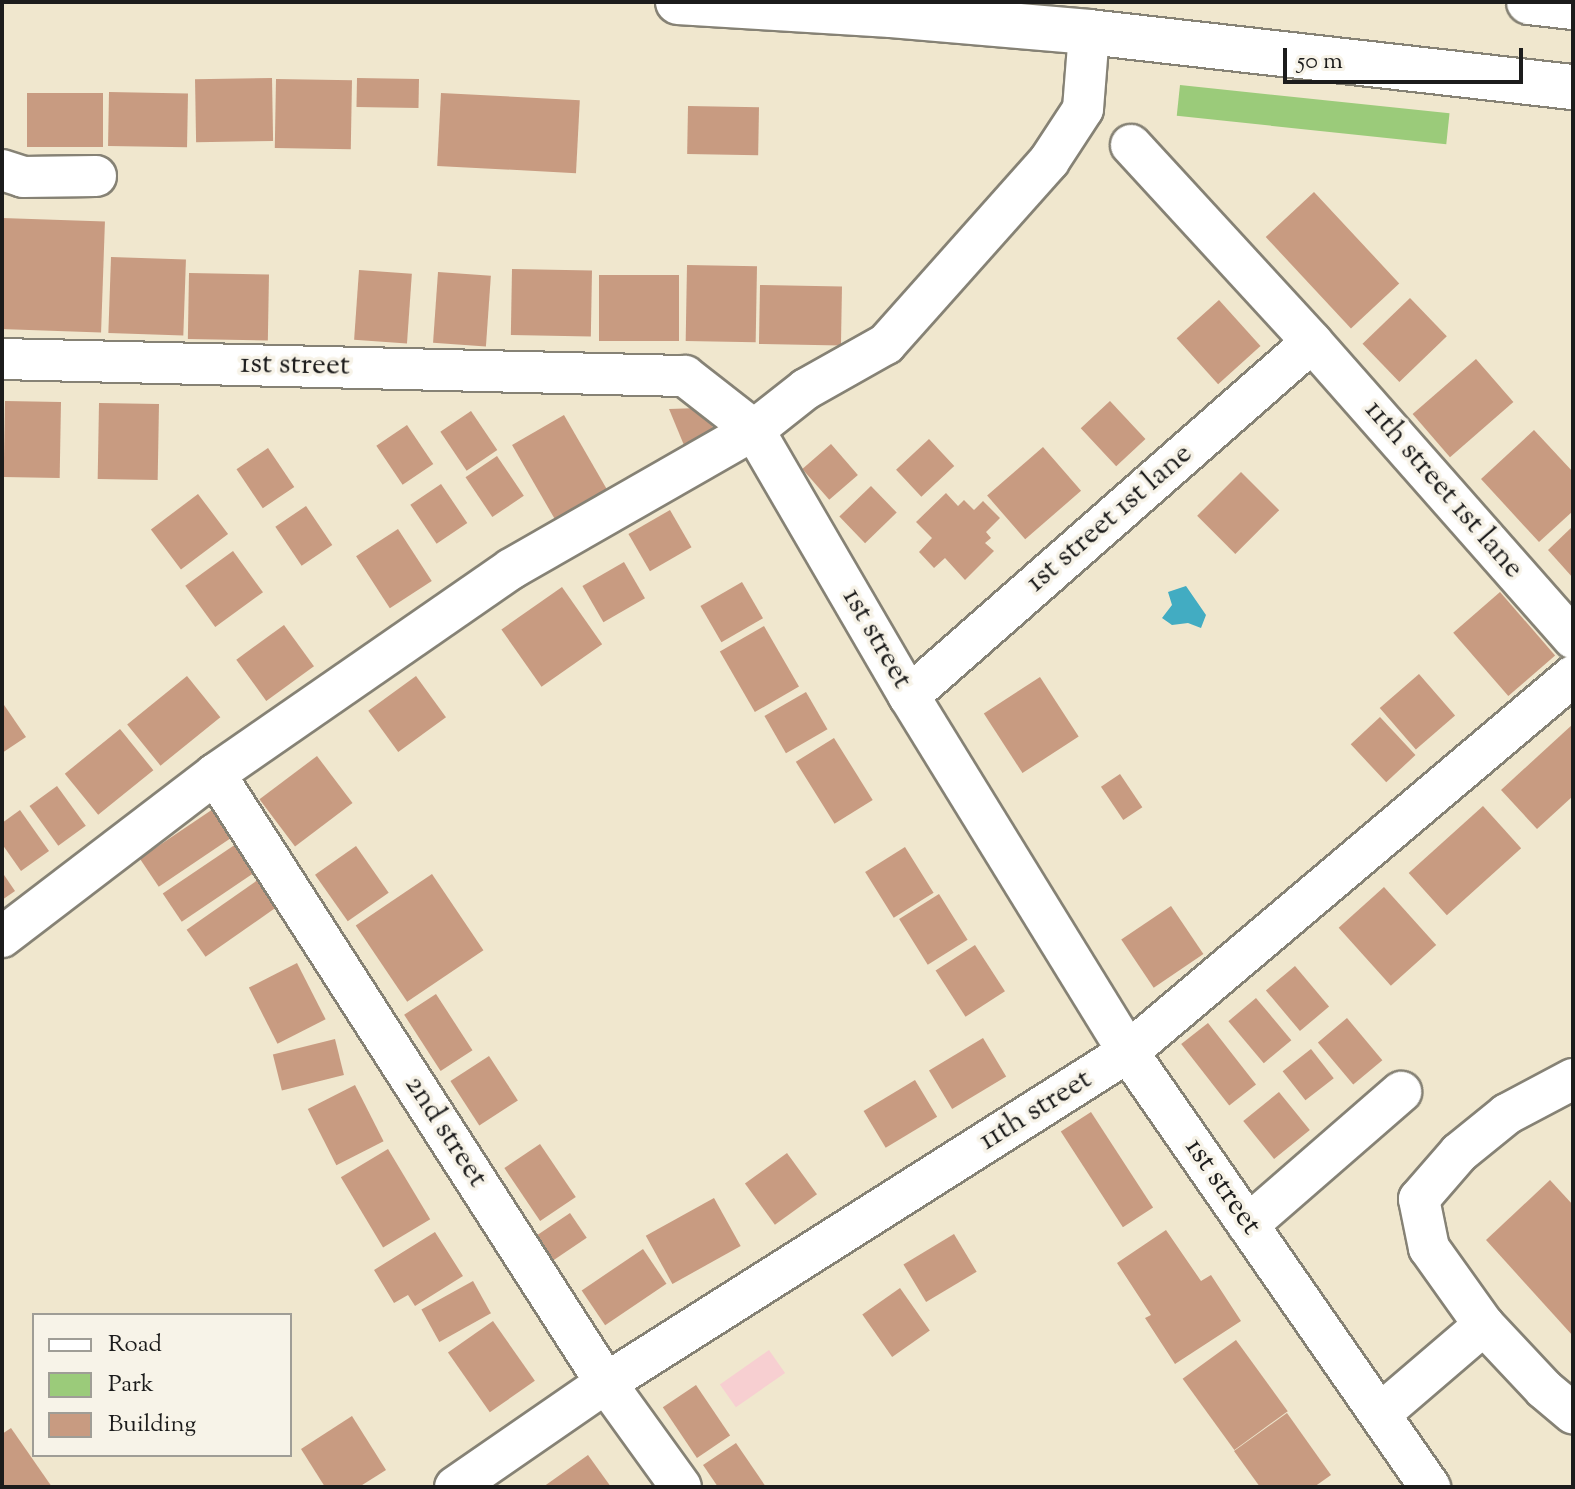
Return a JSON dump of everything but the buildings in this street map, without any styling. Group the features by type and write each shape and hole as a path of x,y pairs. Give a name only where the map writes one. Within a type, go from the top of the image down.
{"highway":[{"path":"678,2 891,15 1089,32 1573,87"},
{"path":"1529,2 1573,7"}],"street":[{"path":"2,937 215,774 511,569 754,430 806,389 886,344 1049,161 1083,109 1089,32"},
{"name":"11th street 1st lane","path":"1131,145 1312,342 1573,638"},
{"path":"2,170 23,177 96,176"},
{"name":"1st street 1st lane","path":"909,696 1312,342"},
{"name":"1st street","path":"2,359 685,376 754,430 909,696 1128,1052 1430,1487"},
{"name":"11th street","path":"455,1487 606,1383 1128,1052 1573,676"},
{"name":"2nd street","path":"215,774 606,1383 681,1487"},
{"path":"1573,1079 1507,1114 1459,1153 1419,1199 1429,1248 1484,1325 1544,1389 1573,1413"},
{"path":"1248,1225 1401,1092"},
{"path":"1380,1414 1484,1325"}],"shaded area":[{"path":"769,1350 785,1373 736,1407 720,1384"}],"green space":[{"path":"1180,85 1450,113 1446,144 1177,116"}],"water":[{"path":"1186,586 1206,615 1201,628 1188,623 1172,625 1162,618 1172,605 1168,592"}]}
